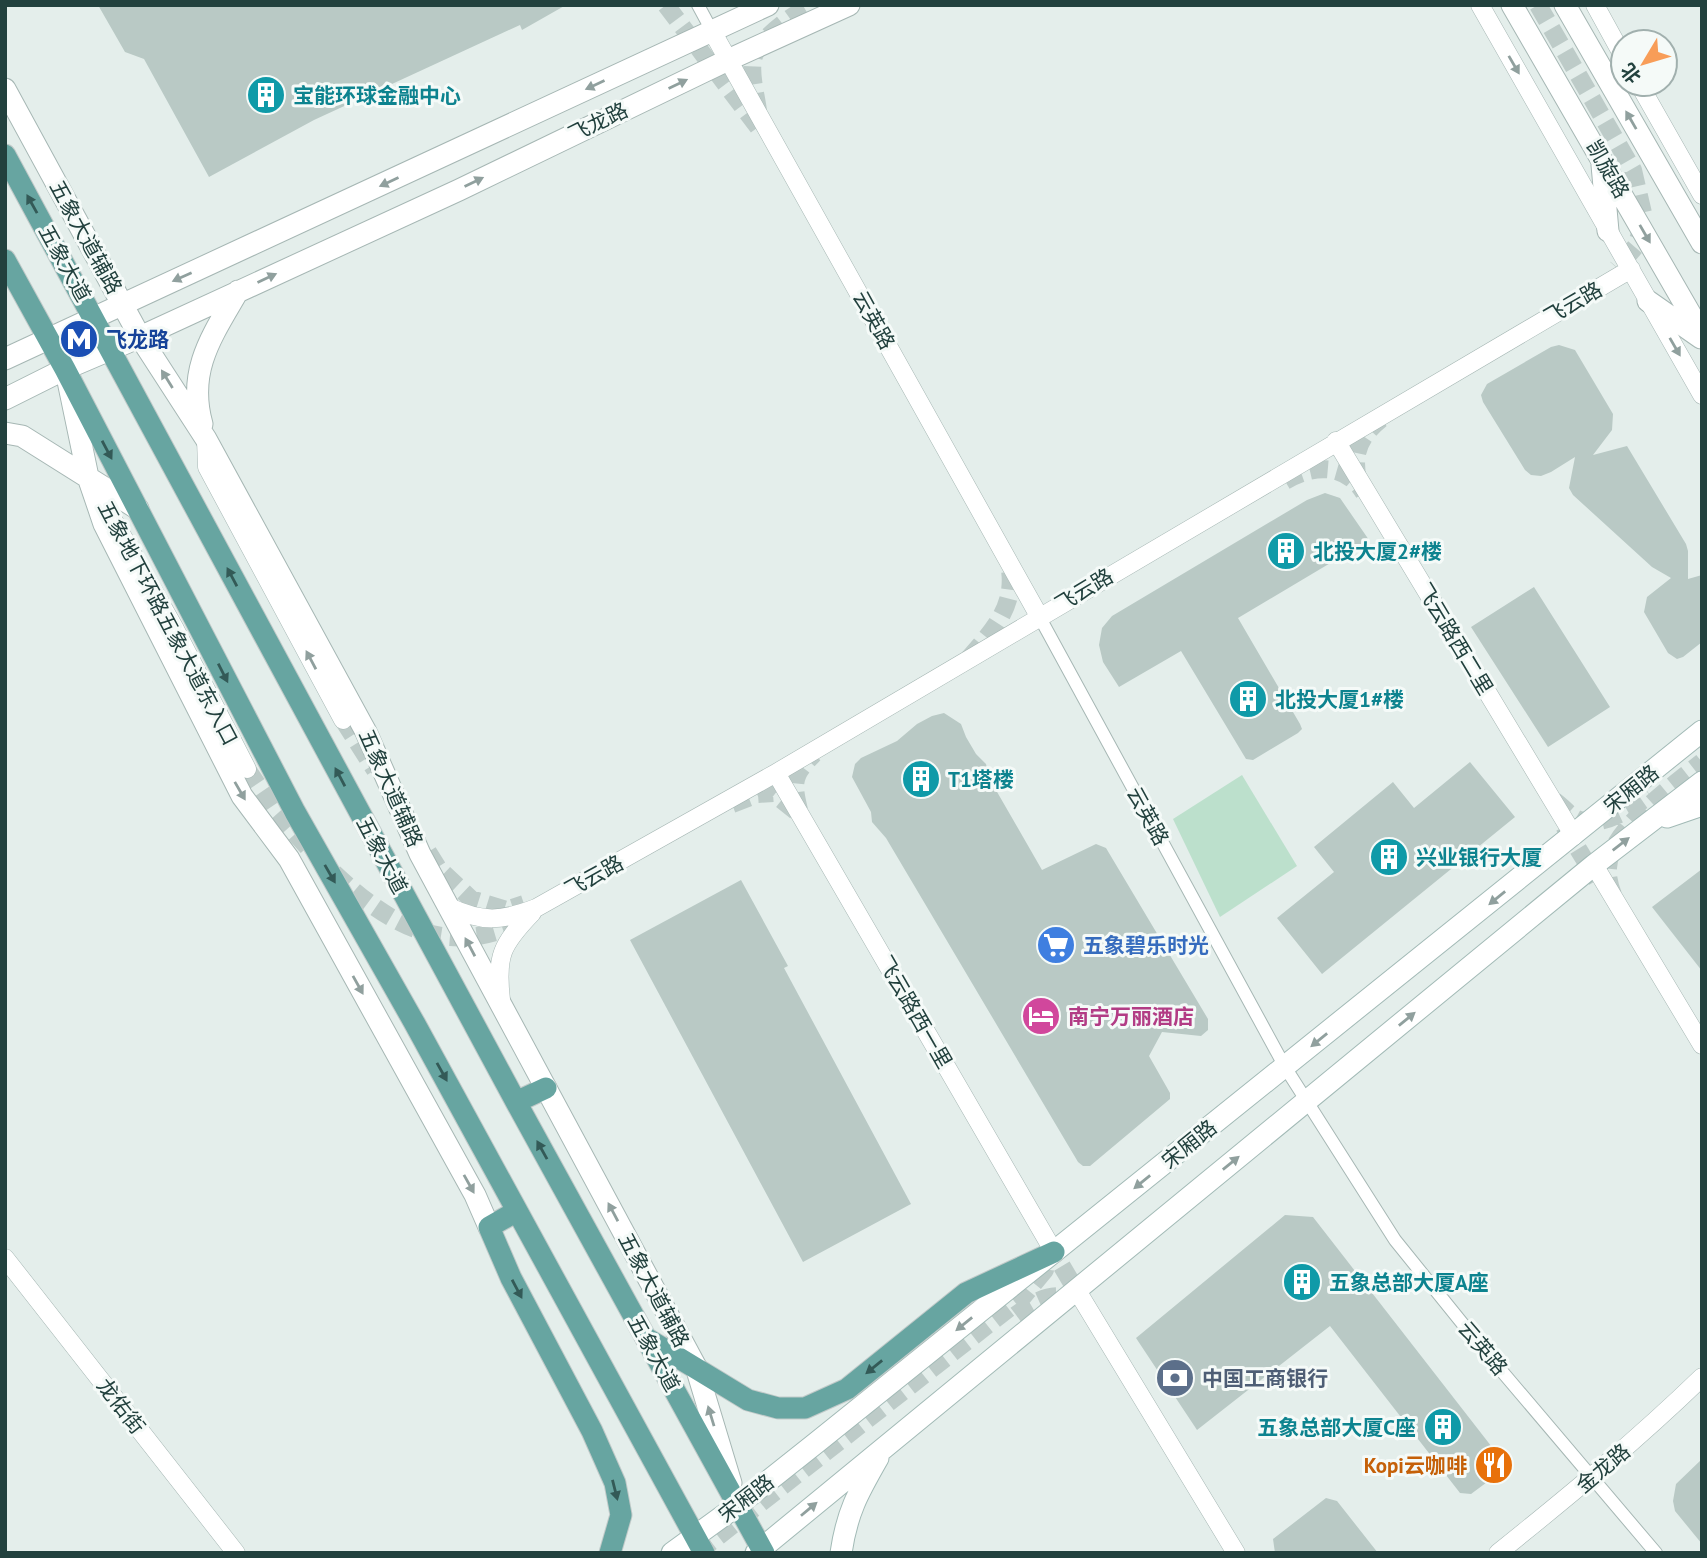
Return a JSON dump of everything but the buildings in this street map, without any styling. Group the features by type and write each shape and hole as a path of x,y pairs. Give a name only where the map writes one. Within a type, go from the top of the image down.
{"main road":[{"name":"五象大道","path":"5,155 761,1551"},
{"path":"5,260 49,338 295,811 700,1544"},
{"path":"516,1102 546,1088"},
{"path":"517,1211 489,1227 511,1278 592,1431 615,1483 621,1515 610,1553"},
{"path":"645,1337 748,1400 778,1408 805,1408 846,1389 966,1293 1054,1252"}],"street":[{"path":"698,5 712,31"},
{"name":"飞龙路","path":"5,359 768,5"},
{"name":"飞龙路","path":"5,400 65,369 141,337 471,184 849,5"},
{"path":"1480,5 1702,395"},
{"name":"凯旋路","path":"1512,5 1702,336"},
{"path":"1565,5 1702,243"},
{"path":"1595,5 1609,30"},
{"name":"云英路","path":"712,31 1306,1102 1395,1240 1483,1349 1657,1553"},
{"name":"五象大道辅路","path":"5,89 141,337 206,439 366,732 420,854 696,1367 738,1505"},
{"path":"1648,98 1694,170 1702,195"},
{"path":"1650,152 1694,170"},
{"path":"1602,159 1608,231"},
{"name":"飞云路","path":"449,907 471,918 494,919 512,918 536,908 776,773 1631,269"},
{"path":"238,291 209,340 197,372 197,407 206,439 207,467 343,720"},
{"path":"1648,301 1702,336"},
{"path":"65,369 88,477 104,524 242,796 289,859 475,1195 489,1227"},
{"path":"5,433 22,436 138,509"},
{"name":"飞云路西二里","path":"1336,441 1574,836"},
{"name":"五象地下环路五象大道东入口","path":"88,477 175,629 247,769"},
{"name":"宋厢路","path":"672,1553 700,1544 738,1505 1702,731"},
{"name":"飞云路西一里","path":"776,773 1054,1252"},
{"name":"宋厢路","path":"761,1551 1594,865 1702,782"},
{"path":"1648,823 1702,805"},
{"path":"1594,865 1702,1045"},
{"name":"飞云路","path":"501,1004 498,971 505,945 536,908"},
{"name":"龙佑街","path":"5,1258 236,1553"},
{"path":"1076,1289 1236,1553"},
{"name":"金龙路","path":"1498,1553 1648,1430 1702,1377"},
{"path":"841,1553 845,1524 853,1504 884,1448"}],"green space":[{"path":"1242,775 1297,866 1220,917 1173,819"}],"tunnel":[{"path":"666,5 761,131"},
{"path":"758,111 753,83 754,56 763,42 779,27 812,5"},
{"path":"1538,5 1633,170 1643,213 1641,231 1636,246 1617,268"},
{"path":"1358,480 1356,461 1359,446 1381,419"},
{"path":"1285,481 1306,472 1328,469 1347,476 1364,493"},
{"path":"969,658 996,625 1007,602 1011,575 1008,560"},
{"path":"343,720 375,770"},
{"path":"799,810 795,792 796,779 814,754"},
{"path":"1613,895 1608,868 1611,853 1619,839 1645,809 1702,762"},
{"path":"247,769 276,812 311,851"},
{"path":"732,804 758,794 773,793 797,812"},
{"path":"1555,801 1577,819 1596,821 1615,816 1650,795"},
{"path":"1564,826 1597,880"},
{"path":"428,852 438,868 471,899 506,910 524,904"},
{"path":"334,873 378,909 424,932 448,937 473,937 500,931 528,918"},
{"path":"1048,1243 1082,1300"},
{"path":"697,1553 1022,1298 1045,1270 1047,1253"},
{"path":"1016,1315 1043,1299 1058,1296 1073,1300"}],"place":[{"name":"宝能环球金融中心","path":"266,95"},
{"name":"飞龙路","path":"79,339"},
{"name":"北投大厦2#楼","path":"1286,551"},
{"name":"北投大厦1#楼","path":"1248,699"},
{"name":"T1塔楼","path":"921,779"},
{"name":"兴业银行大厦","path":"1389,857"},
{"name":"五象碧乐时光","path":"1056,945"},
{"name":"南宁万丽酒店","path":"1041,1016"},
{"name":"五象总部大厦A座","path":"1302,1282"},
{"name":"中国工商银行","path":"1175,1378"},
{"name":"五象总部大厦C座","path":"1443,1427"},
{"name":"Kopi云咖啡","path":"1494,1465"}]}
